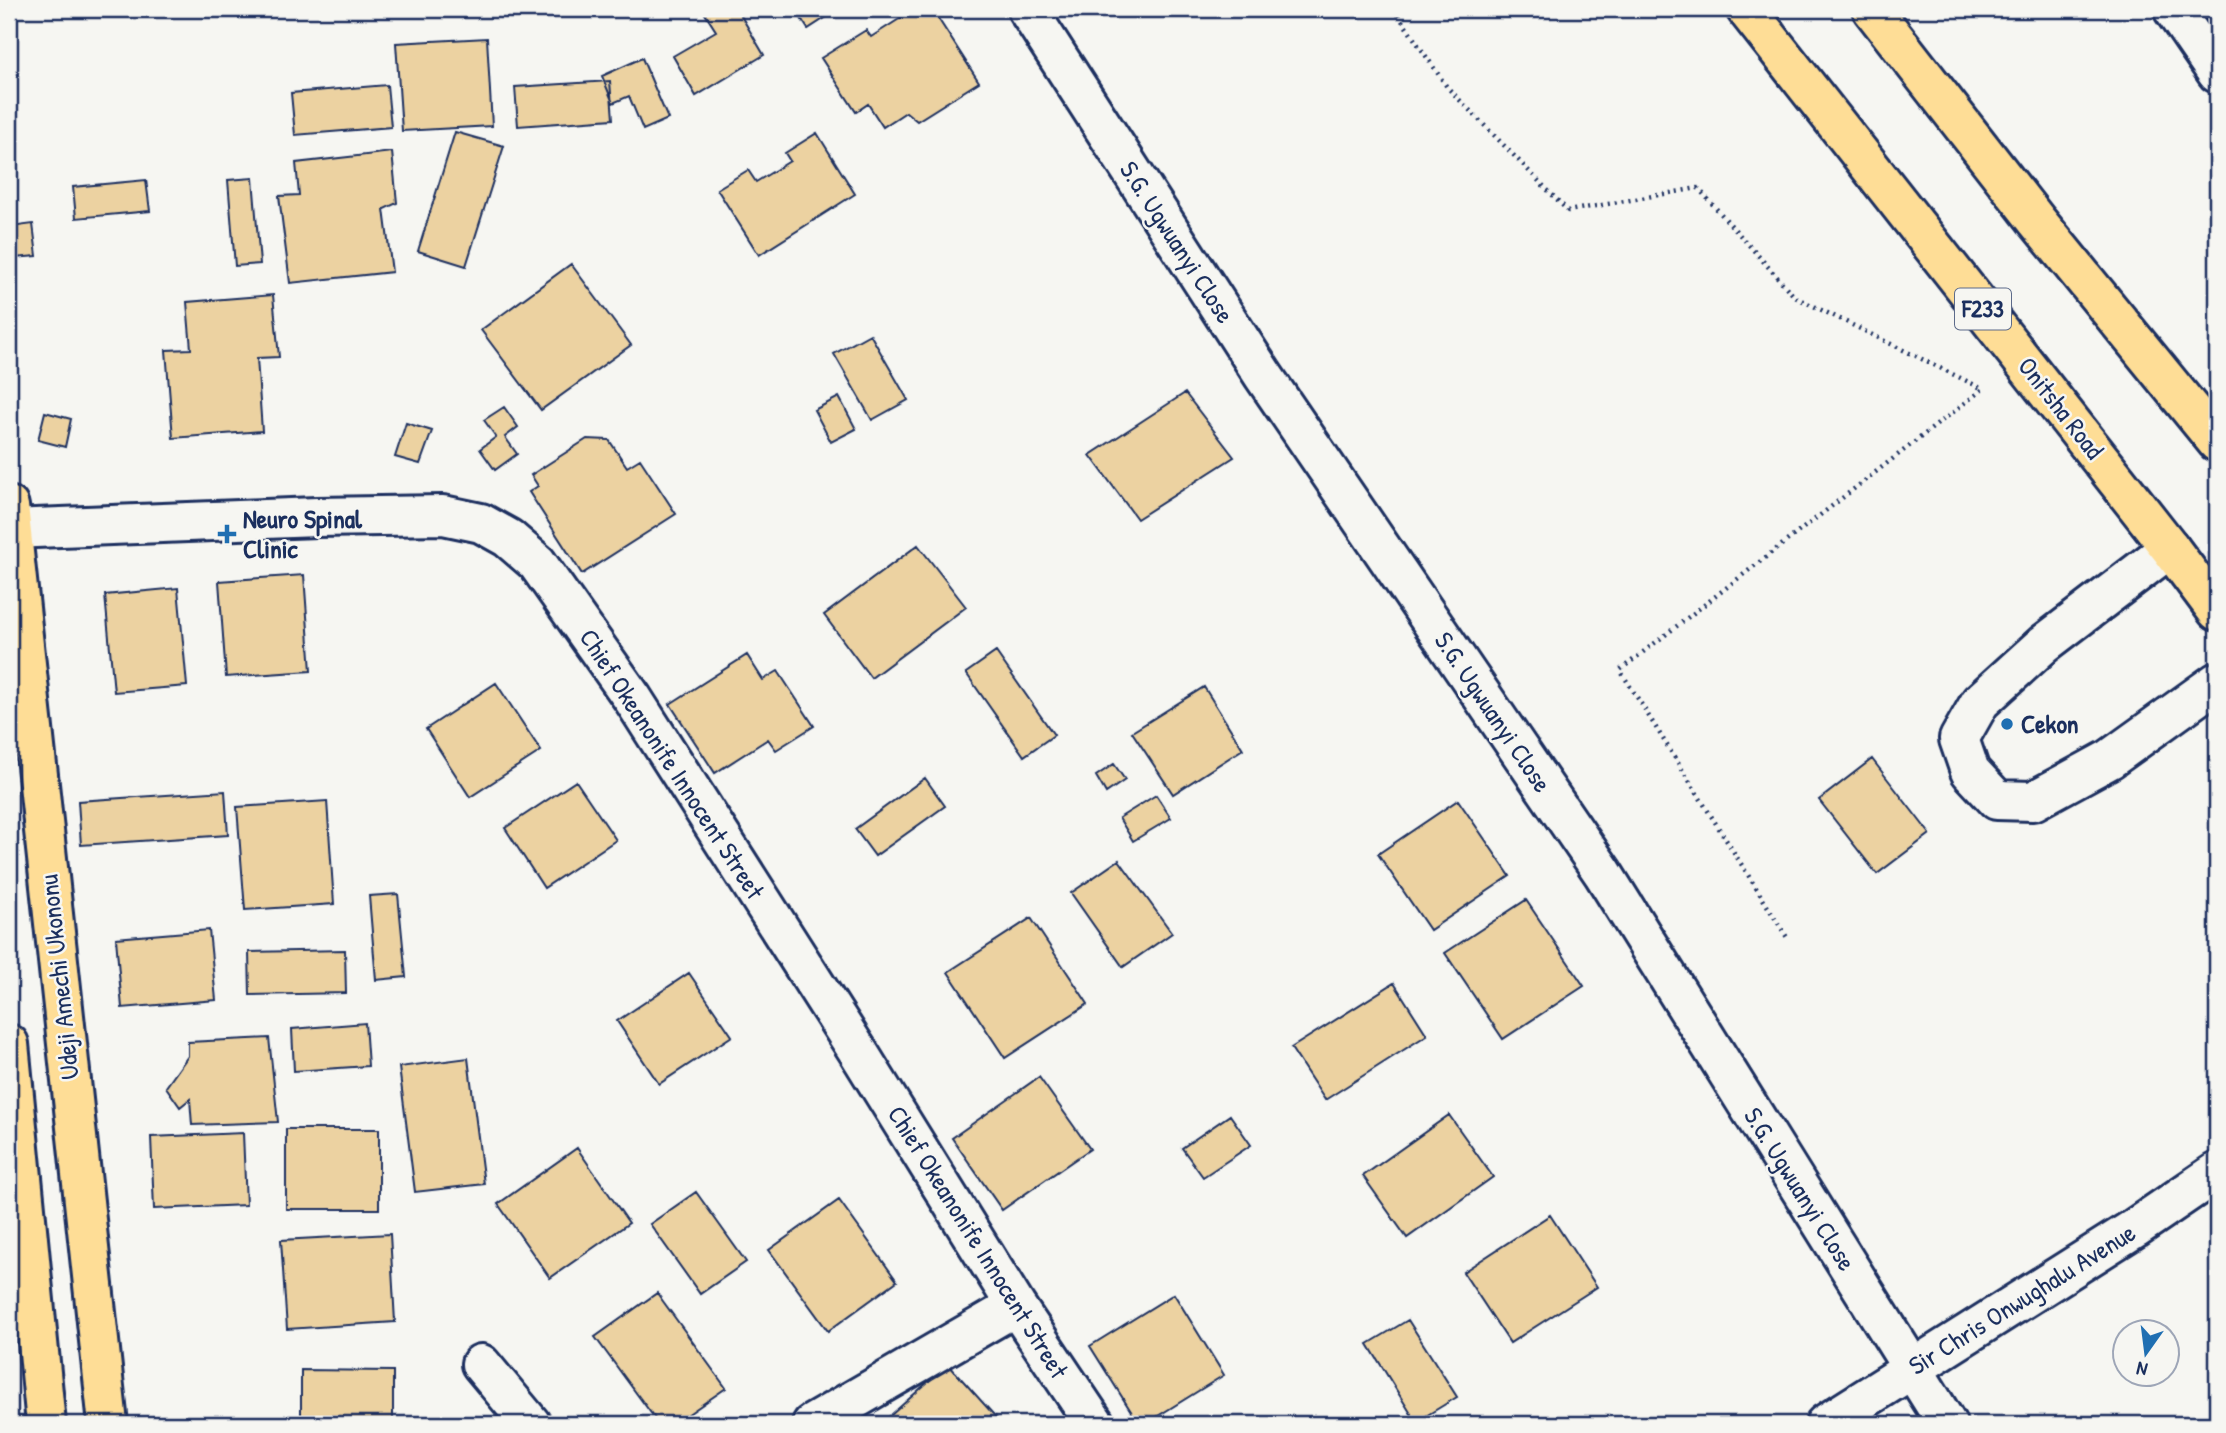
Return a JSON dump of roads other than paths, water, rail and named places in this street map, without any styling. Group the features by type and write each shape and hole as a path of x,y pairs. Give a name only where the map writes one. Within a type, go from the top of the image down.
{"main road":[{"name":"Onitsha Road","path":"1746,9 2217,611"},
{"path":"1872,9 2037,221 2217,442"},
{"name":"Udeji Amechi Ukononu","path":"10,517 108,1424"},
{"path":"46,1424 15,1162 9,1051 67,1049"},
{"path":"15,1162 79,1156"}],"street":[{"name":"S.G. Ugwuanyi Close","path":"1027,9 1263,375 1603,873 1947,1424"},
{"path":"2173,9 2217,73"},
{"name":"Chief Okeanonife Innocent Street","path":"10,517 443,515 481,523 508,538 537,563 633,699 859,1053 1016,1306 1095,1424"},
{"path":"2170,548 2044,644 1980,702 1959,739 1970,771 1997,800 2033,801 2110,759 2217,682"},
{"name":"Sir Chris Onwughalu Avenue","path":"1825,1424 2135,1228 2217,1172"},
{"path":"812,1424 1016,1306"},
{"path":"481,1364 531,1424"}],"place":[{"name":"Neuro Spinal Clinic","path":"227,534"},
{"name":"Cekon","path":"2007,724"}]}
